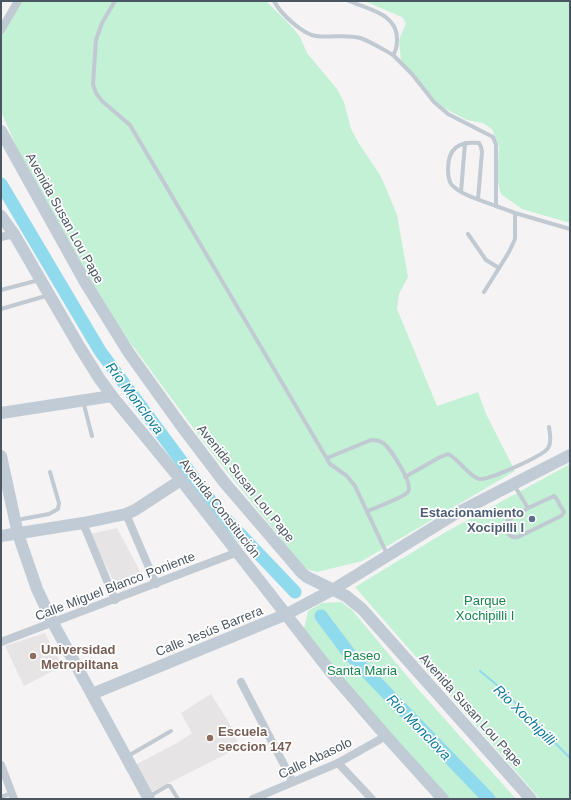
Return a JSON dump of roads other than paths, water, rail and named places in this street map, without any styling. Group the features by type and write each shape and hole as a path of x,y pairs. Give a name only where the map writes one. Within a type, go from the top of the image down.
{"street":[{"path":"1,30 18,1"},
{"name":"Avenida Susan Lou Pape","path":"1,131 50,222 111,326 180,424 224,482 307,577 334,589 346,596 362,609 531,799"},
{"name":"Avenida Constitución","path":"1,216 14,234 99,378 112,396 181,480 330,671 443,799"},
{"path":"1,237 14,234"},
{"path":"1,413 112,396"},
{"name":"Calle Jesús Barrera","path":"92,694 287,614 334,589 455,514 570,455"},
{"path":"1,456 18,534 38,589 53,623 148,798"},
{"path":"1,536 83,523 126,514 135,510 181,480"},
{"path":"126,514 156,584"},
{"path":"83,523 115,600"},
{"name":"Calle Miguel Blanco Poniente","path":"1,642 115,600 238,552"},
{"path":"276,601 292,606 302,606 297,617 297,628"},
{"path":"241,682 293,782"},
{"name":"Calle Abasolo","path":"253,799 338,764 386,736"},
{"path":"338,764 372,799"},
{"path":"1,765 4,782 13,796"}],"lane":[{"path":"115,1 102,23 96,40 94,84 96,93 130,126 327,458 335,468 352,481 368,511 388,555"},
{"path":"274,1 279,10 308,34 316,36 346,36 359,38 372,43 393,55 412,74 434,102 448,114 493,137 496,145 496,206"},
{"path":"349,1 383,15 393,24 397,30 397,38 393,55"},
{"path":"478,199 481,149 479,143 465,143 458,146 451,154 448,165 452,185 461,192 478,199 496,206 570,229"},
{"path":"461,192 465,143"},
{"path":"484,292 515,239 515,213"},
{"path":"468,234 486,260 499,268"},
{"path":"1,290 41,280"},
{"path":"1,309 50,295"},
{"path":"83,400 92,436"},
{"path":"406,477 440,457 448,454 475,478 486,479 534,458 546,451 550,443 549,427"},
{"path":"327,458 371,440 378,440 387,446 401,466 409,489 406,494 368,511"},
{"path":"15,521 49,514 58,509 59,503 50,472"},
{"path":"514,484 528,508"},
{"path":"554,496 564,512 561,516 518,537 512,537 509,535 505,527 506,523 508,520 528,508 554,496"},
{"path":"126,757 170,731"},
{"path":"148,798 168,786 172,787 178,799"},
{"path":"1,797 13,796"}],"waterway":[{"name":"Río Monclova","path":"1,184 100,351 219,512 295,592"},
{"name":"Rio Monclova","path":"321,616 351,656 489,799"},
{"name":"Rio Xochipilli","path":"480,671 503,690 570,758"}],"place":[{"name":"Estacionamiento Xocipilli I","path":"532,519"},
{"name":"Universidad Metropiltana","path":"33,656"},
{"name":"Escuela seccion 147","path":"210,738"}],"park label":[{"name":"Parque Xochipilli I","path":"485,608"},
{"name":"Paseo Santa Maria","path":"362,662"}]}
